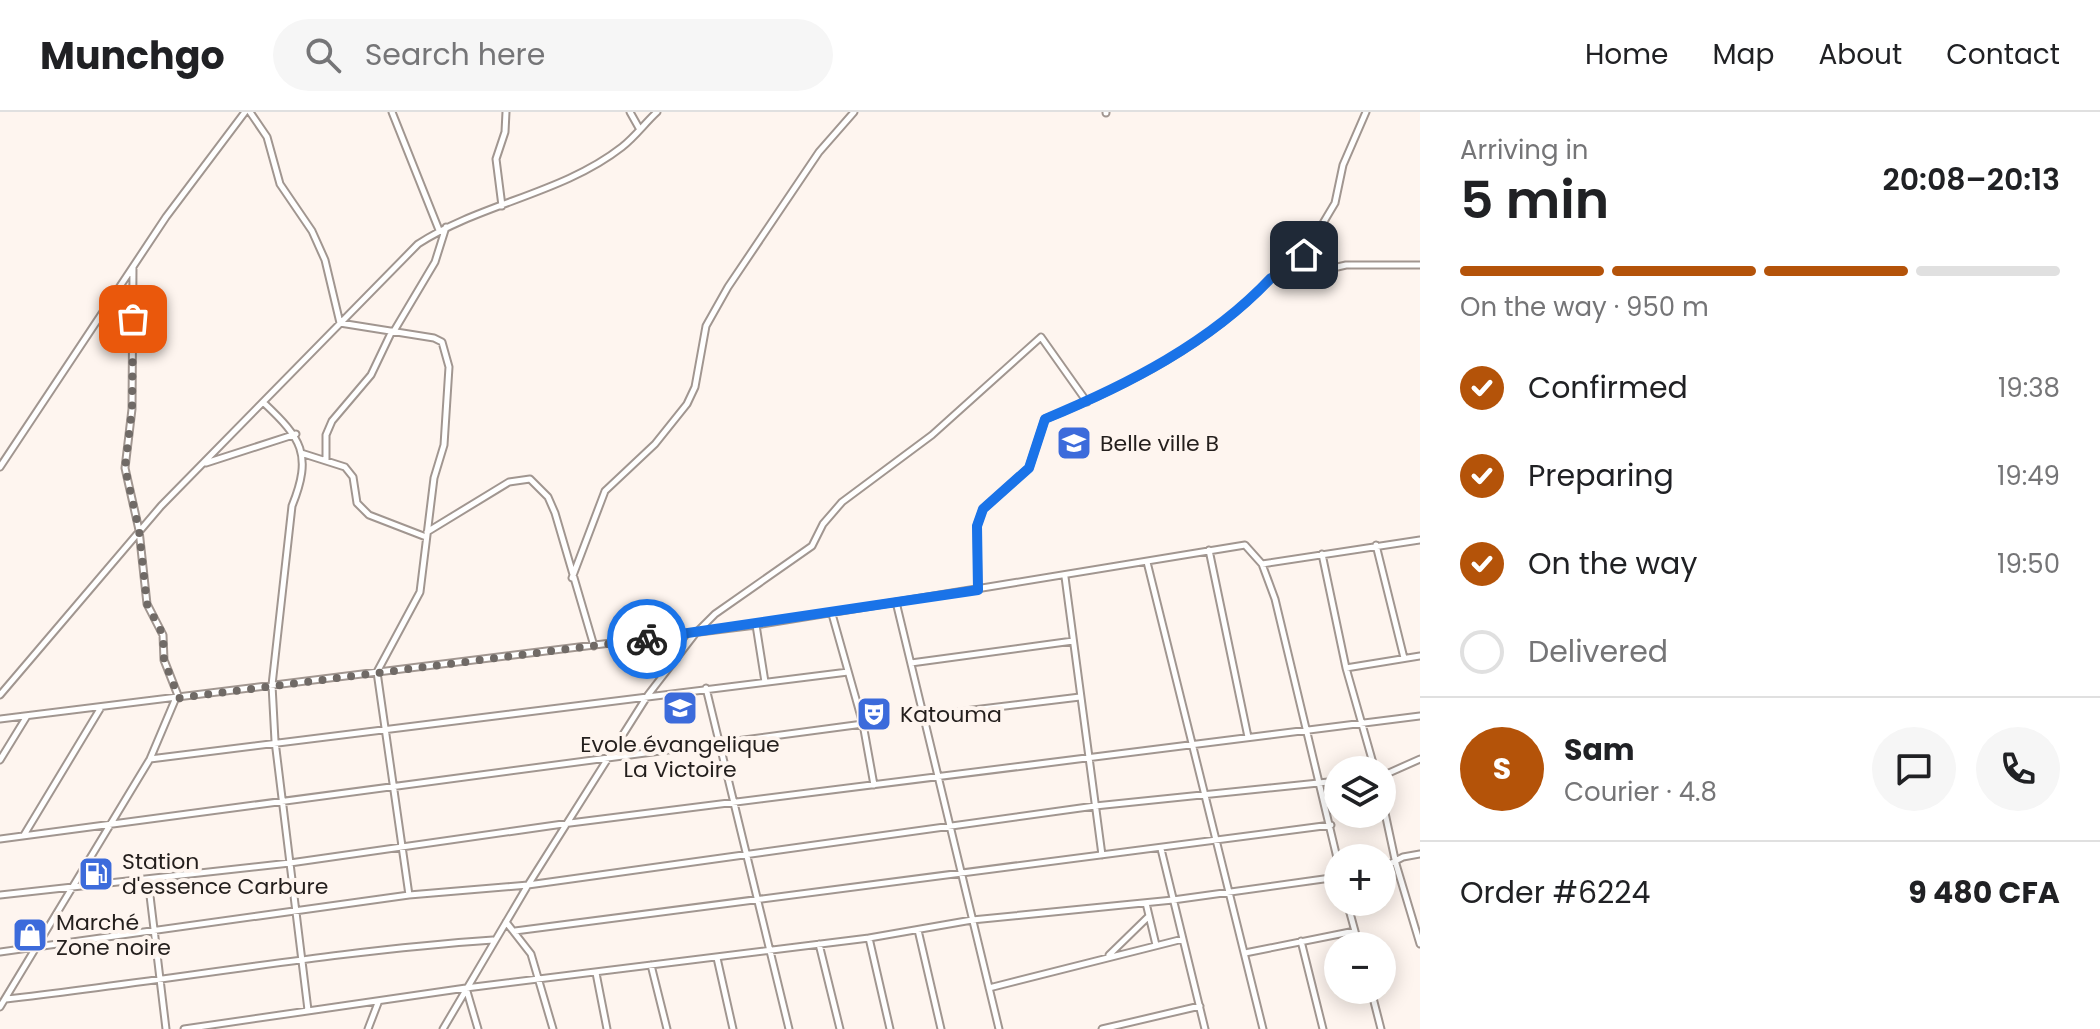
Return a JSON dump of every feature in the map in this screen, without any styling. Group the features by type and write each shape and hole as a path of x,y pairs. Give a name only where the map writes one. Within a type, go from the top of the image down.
{"street":[{"path":"0,467 133,267 247,112 267,137 280,184 312,231 325,260 340,323"},
{"path":"326,460 326,435 332,421 371,375 393,331 435,262 442,229 392,112"},
{"path":"502,206 496,159 505,132 506,112"},
{"path":"630,112 639,128"},
{"path":"0,695 139,530 394,265 442,229 595,164 624,146 657,112"},
{"path":"572,578 605,491 655,444 687,404 695,387 706,326 713,313 819,152 854,112"},
{"path":"1290,278 1335,203 1343,165 1366,112"},
{"path":"978,590 977,526 983,509 1029,468 1045,419 1087,402 1178,353 1250,301 1271,278 1290,278 1346,265 1420,265"},
{"path":"0,1007 76,887 150,759 177,699 164,660 163,635 147,604 139,530 125,468 132,409 133,267"},
{"path":"340,323 442,342 449,367 444,445 434,478 417,602 377,672 409,895"},
{"path":"443,1029 494,940 648,695 695,634 715,614 812,546 823,524 842,502 932,435 1008,363 1041,337 1087,402"},
{"path":"264,403 296,434 301,453 300,486 292,506 272,685 275,741 308,1010"},
{"path":"205,463 223,460 296,434"},
{"path":"301,453 351,472 354,496 369,515 426,535"},
{"path":"426,535 509,482 530,479 548,497 555,513 594,646"},
{"path":"1262,564 1420,540"},
{"path":"0,719 695,634 1065,577 1178,553 1245,545 1262,564 1275,599 1324,795"},
{"path":"1376,545 1404,658"},
{"path":"1209,550 1248,737"},
{"path":"1322,554 1346,668 1370,756"},
{"path":"1147,562 1263,1029"},
{"path":"1065,577 1102,855"},
{"path":"896,602 999,1029"},
{"path":"832,614 863,724 874,785"},
{"path":"756,625 765,682"},
{"path":"911,663 1073,641"},
{"path":"1346,668 1420,656"},
{"path":"150,759 275,741 848,672"},
{"path":"706,688 789,1029"},
{"path":"923,716 1080,697"},
{"path":"24,835 101,708"},
{"path":"0,760 28,715"},
{"path":"0,895 290,863 570,823 1420,716"},
{"path":"0,839 394,784 608,760 863,724"},
{"path":"1396,770 1420,759"},
{"path":"0,952 409,895 528,885 745,852 1095,806 1324,782"},
{"path":"515,931 1324,826"},
{"path":"1161,849 1205,1029"},
{"path":"1420,854 1403,857 1396,864 1420,944"},
{"path":"148,879 163,981 166,1029"},
{"path":"184,1029 466,988 869,938 972,920 1173,900 1324,879"},
{"path":"1146,903 1156,945"},
{"path":"1108,955 1149,916"},
{"path":"1245,953 1355,931 1351,916"},
{"path":"506,922 531,954 553,1029"},
{"path":"918,930 941,1029"},
{"path":"869,938 890,1029"},
{"path":"989,988 1108,955 1183,939"},
{"path":"6,999 163,981 396,946 494,940"},
{"path":"1301,940 1323,1029"},
{"path":"819,944 840,1029"},
{"path":"717,958 733,1029"},
{"path":"651,965 667,1029"},
{"path":"596,973 607,1029"},
{"path":"466,988 478,1029"},
{"path":"368,1029 378,1003"},
{"path":"1375,1004 1381,1029"},
{"path":"1102,1029 1200,1006"},
{"path":"226,1029 230,1021"}],"way so far":[{"path":"133,319 132,409 125,468 139,530 147,604 163,635 164,660 179,698 647,639"}],"place":[{"name":"Belle ville B","path":"1074,443"},
{"name":"Evole évangelique La Victoire","path":"680,708"},
{"name":"Katouma","path":"874,714"},
{"name":"Station d'essence Carbure","path":"96,874"},
{"name":"Marché Zone noire","path":"30,935"}],"route":[{"path":"647,639 978,590 977,526 983,509 989,500 1018,480 1029,468 1045,419 1118,388 1178,353 1250,301 1271,278 1290,278 1304,255"}]}
